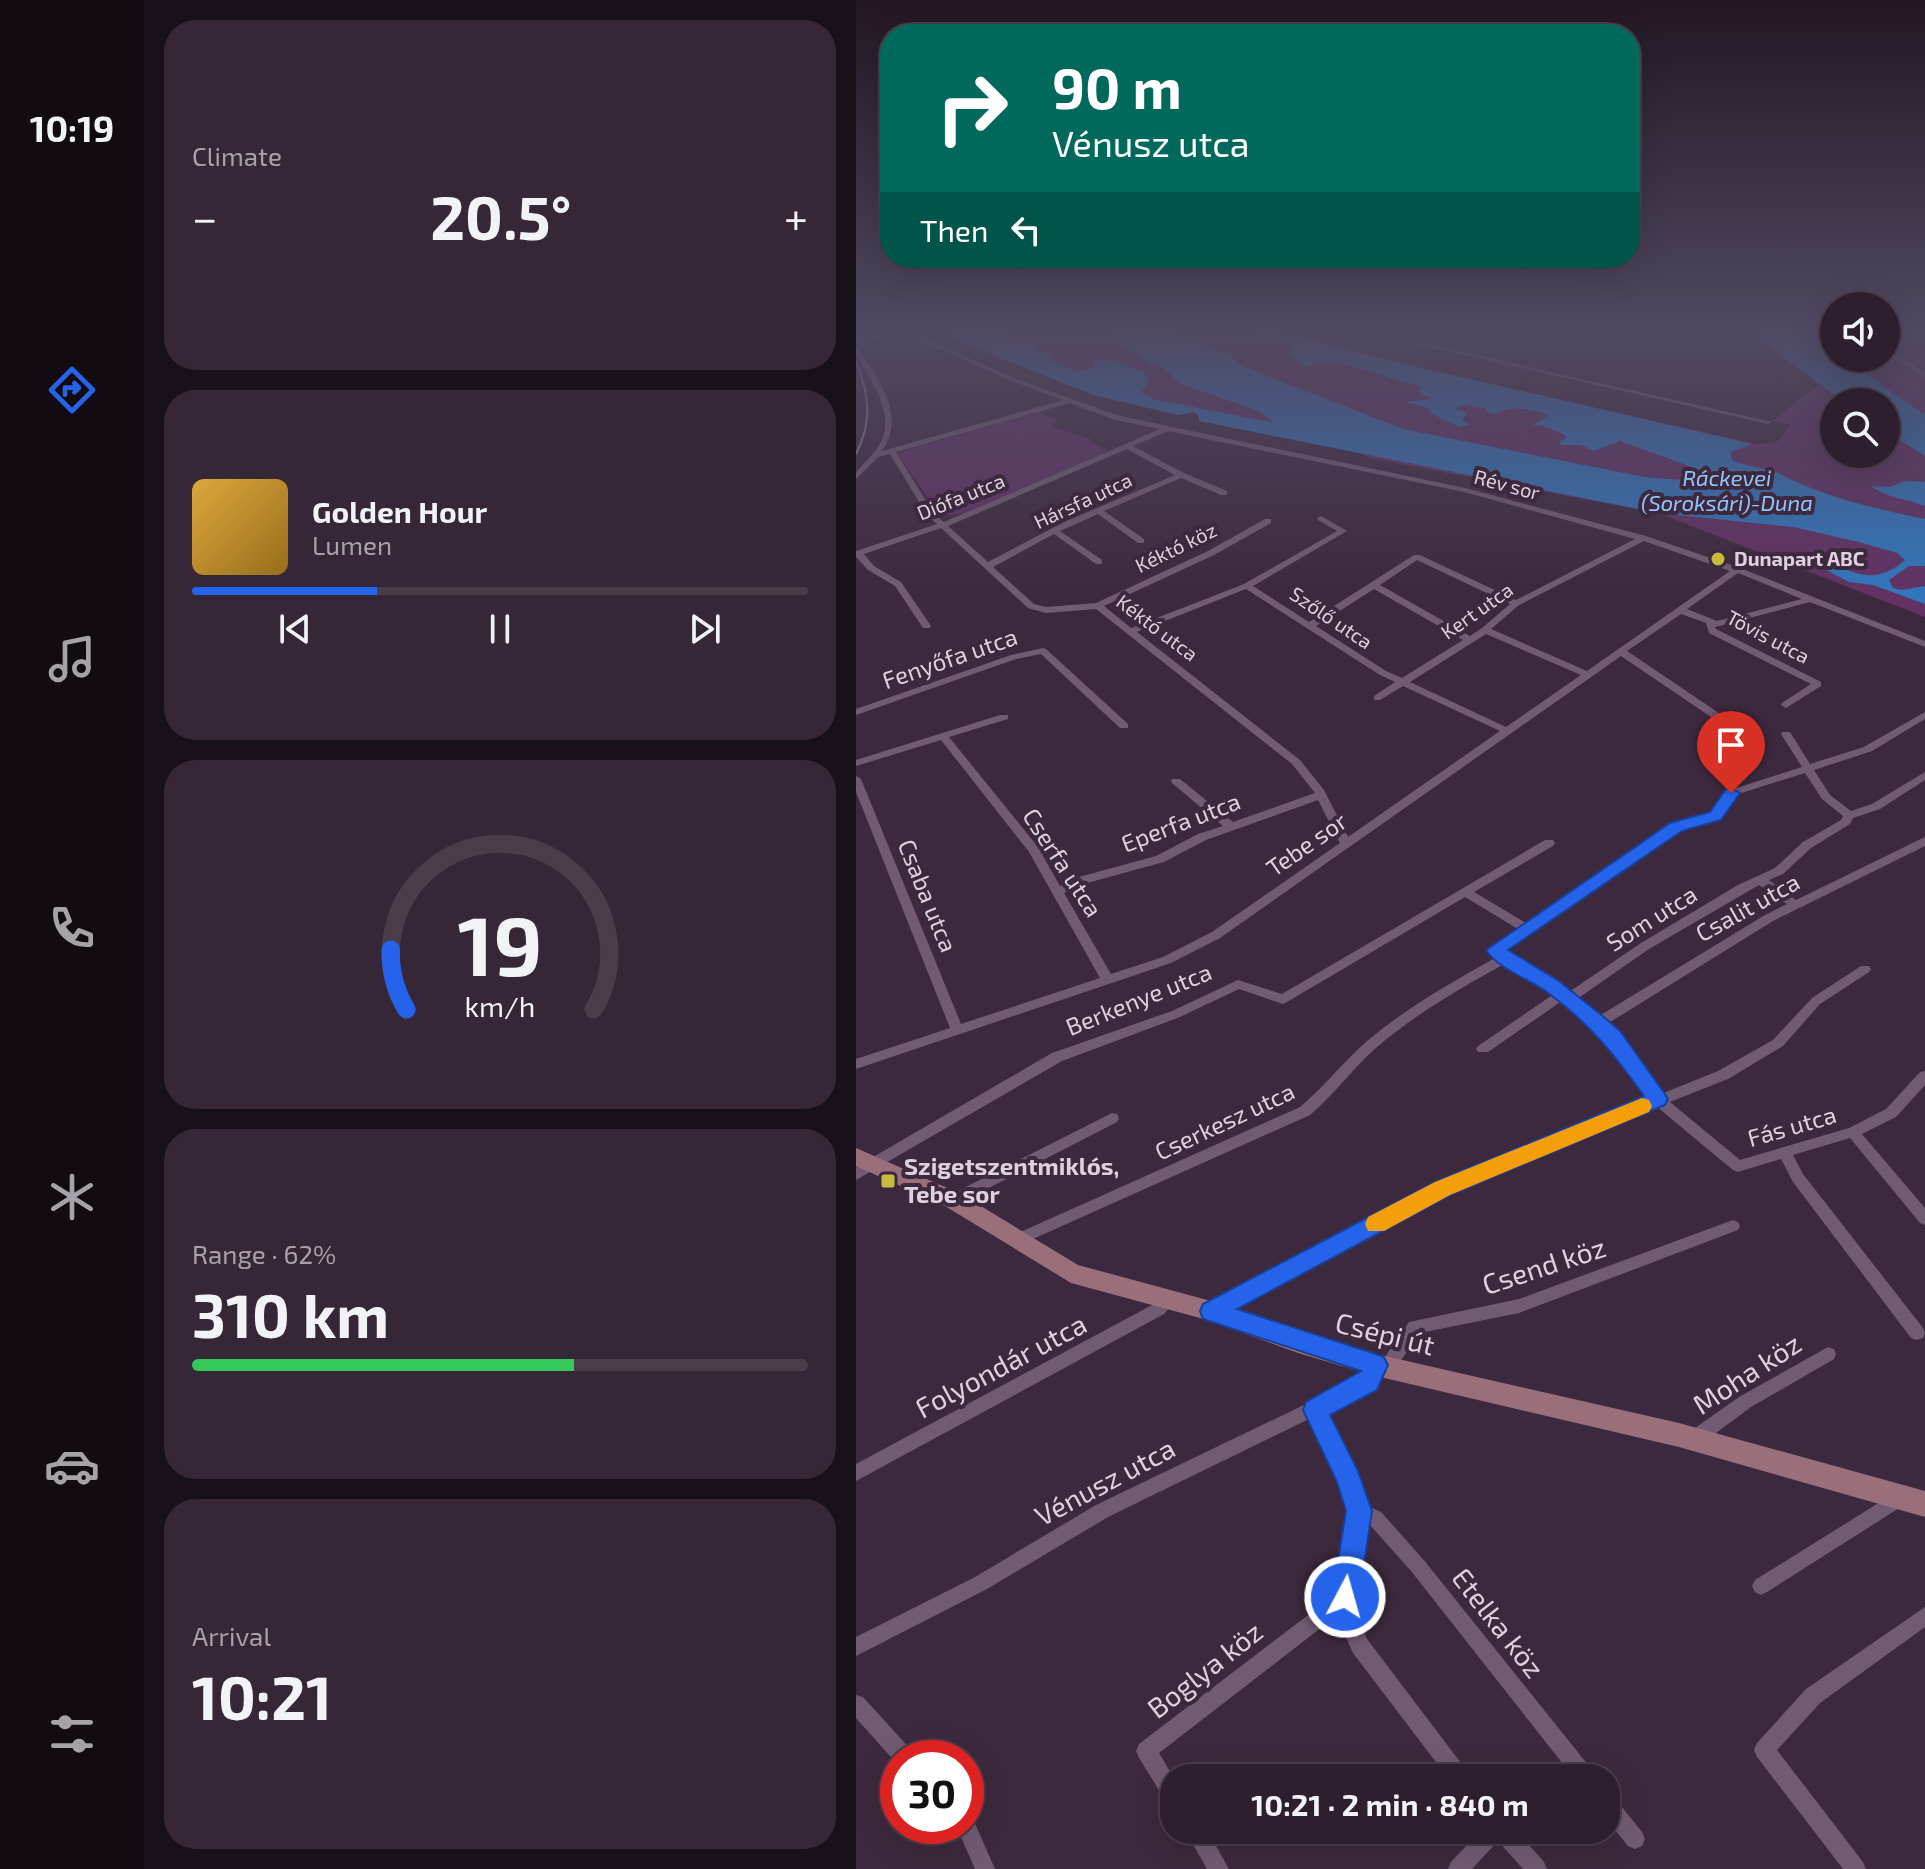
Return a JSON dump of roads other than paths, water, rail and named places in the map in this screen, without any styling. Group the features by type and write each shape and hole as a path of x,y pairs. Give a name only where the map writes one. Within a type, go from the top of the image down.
{"street":[{"path":"856,477 889,434 889,416"},
{"path":"874,456 1015,416"},
{"name":"Rév sor","path":"1122,416 1166,429 1465,490 1643,538 1737,570 1925,644"},
{"path":"1742,416 1768,422"},
{"name":"Diófa utca","path":"858,554 942,526 1166,429"},
{"name":"Hársfa utca","path":"1127,446 1181,475"},
{"name":"Kéktó utca","path":"892,451 942,526 1038,609 1098,606 1133,630 1282,750 1312,779 1346,844"},
{"path":"1181,475 1224,493"},
{"name":"Hársfa utca","path":"989,565 1181,475"},
{"path":"1099,511 1141,541"},
{"path":"1133,630 1247,586 1343,531 1321,518"},
{"name":"Kéktó köz","path":"1098,606 1211,553 1268,521"},
{"path":"1056,532 1099,562"},
{"name":"Kert utca","path":"1377,698 1485,630 1516,603 1643,538"},
{"path":"858,554 871,568 898,584 926,626"},
{"path":"1311,625 1417,557 1516,603"},
{"name":"Tebe sor","path":"859,1058 1167,960 1216,935 1737,570"},
{"path":"1374,585 1469,639"},
{"name":"Szőlő utca","path":"1247,586 1401,682 1507,731"},
{"name":"Tövis utca","path":"1680,610 1710,624 1808,600"},
{"name":"Tövis utca","path":"1710,624 1712,631 1818,684 1786,705"},
{"path":"1485,630 1587,674"},
{"name":"Fenyőfa utca","path":"856,712 1014,657 1043,651 1124,726"},
{"path":"1622,652 1749,738"},
{"name":"Cserkesz utca","path":"1019,1239 1305,1111 1323,1097 1371,1045 1500,954 1526,928 1676,827 1716,816 1731,793 1868,749 1925,715"},
{"path":"856,763 1004,717"},
{"path":"1786,734 1831,804 1849,815"},
{"name":"Cserfa utca","path":"943,736 1022,834 1108,980"},
{"name":"Som utca","path":"1483,1049 1645,946 1779,871 1807,845 1846,822 1849,815 1859,815 1874,808 1925,775"},
{"name":"Csaba utca","path":"856,779 957,1029"},
{"path":"1176,781 1232,827"},
{"name":"Eperfa utca","path":"1057,892 1083,880 1160,859 1202,837 1321,795"},
{"name":"Csalit utca","path":"1598,1023 1796,905 1925,841"},
{"name":"Berkenye utca","path":"862,1165 1057,1057 1145,1022 1176,1014 1238,984 1283,999 1468,894 1549,843"},
{"path":"1761,880 1796,905"},
{"path":"1468,894 1526,928"},
{"name":"Fás utca","path":"1500,954 1566,996 1598,1023 1613,1037 1657,1099 1738,1166 1853,1132 1891,1113 1924,1077"},
{"path":"1211,1311 1442,1188 1723,1075 1778,1043 1816,1001 1865,969"},
{"path":"953,1200 1112,1118"},
{"path":"1853,1132 1925,1219"},
{"path":"1785,1154 1798,1178 1917,1333"},
{"name":"Csépi út","path":"862,1165 953,1200 1071,1273 1211,1311 1381,1366 1694,1439 1914,1500"},
{"name":"Csend köz","path":"1381,1366 1415,1327 1519,1306 1733,1226"},
{"name":"Folyondár utca","path":"856,1473 1044,1374 1159,1309 1168,1300"},
{"name":"Moha köz","path":"1694,1439 1745,1402 1828,1354"},
{"name":"Vénusz utca","path":"856,1647 981,1583 1102,1511 1368,1382 1381,1366"},
{"path":"1315,1410 1349,1480 1359,1511 1345,1579 1345,1614 1360,1646 1449,1764"},
{"path":"1761,1586 1914,1500"},
{"name":"Etelka köz","path":"1359,1511 1375,1518 1417,1565 1575,1764"},
{"name":"Boglya köz","path":"1160,1774 1146,1751 1318,1618 1345,1614"},
{"path":"1856,1869 1764,1750 1813,1696 1925,1616"},
{"path":"856,1704 889,1740"},
{"path":"1620,1820 1635,1839"},
{"path":"974,1844 985,1869"},
{"path":"1204,1844 1219,1869"},
{"path":"1458,1869 1482,1844"},
{"path":"1515,1844 1537,1869"}],"water":[{"name":"Ráckevei (Soroksári)-Duna","path":"1199,416 1240,416 1274,423 1266,416 1370,416 1403,429 1644,477 1696,481 1690,475 1692,467 1620,441 1594,451 1581,445 1561,445 1559,442 1566,438 1565,435 1541,425 1532,426 1547,416 1631,416 1752,444 1730,452 1732,460 1775,472 1851,501 1925,519 1925,566 1909,566 1889,580 1893,588 1901,590 1925,586 1925,604 1873,585 1849,582 1803,558 1814,551 1849,570 1870,575 1882,574 1905,560 1897,553 1859,542 1793,527 1658,513 1199,421"},
{"name":"Ráckevei (Soroksári)-Duna","path":"1437,416 1464,416 1462,420 1469,425 1460,427"},
{"path":"1900,416 1925,416 1925,456 1900,440"},
{"name":"Ráckevei (Soroksári)-Duna","path":"1905,481 1925,482 1925,506 1885,494 1871,486 1890,487"}],"tram line":[{"path":"856,454 867,416"}],"place":[{"name":"Dunapart ABC","path":"1718,559"},
{"name":"Szigetszentmiklós, Tebe sor","path":"888,1181"}]}
